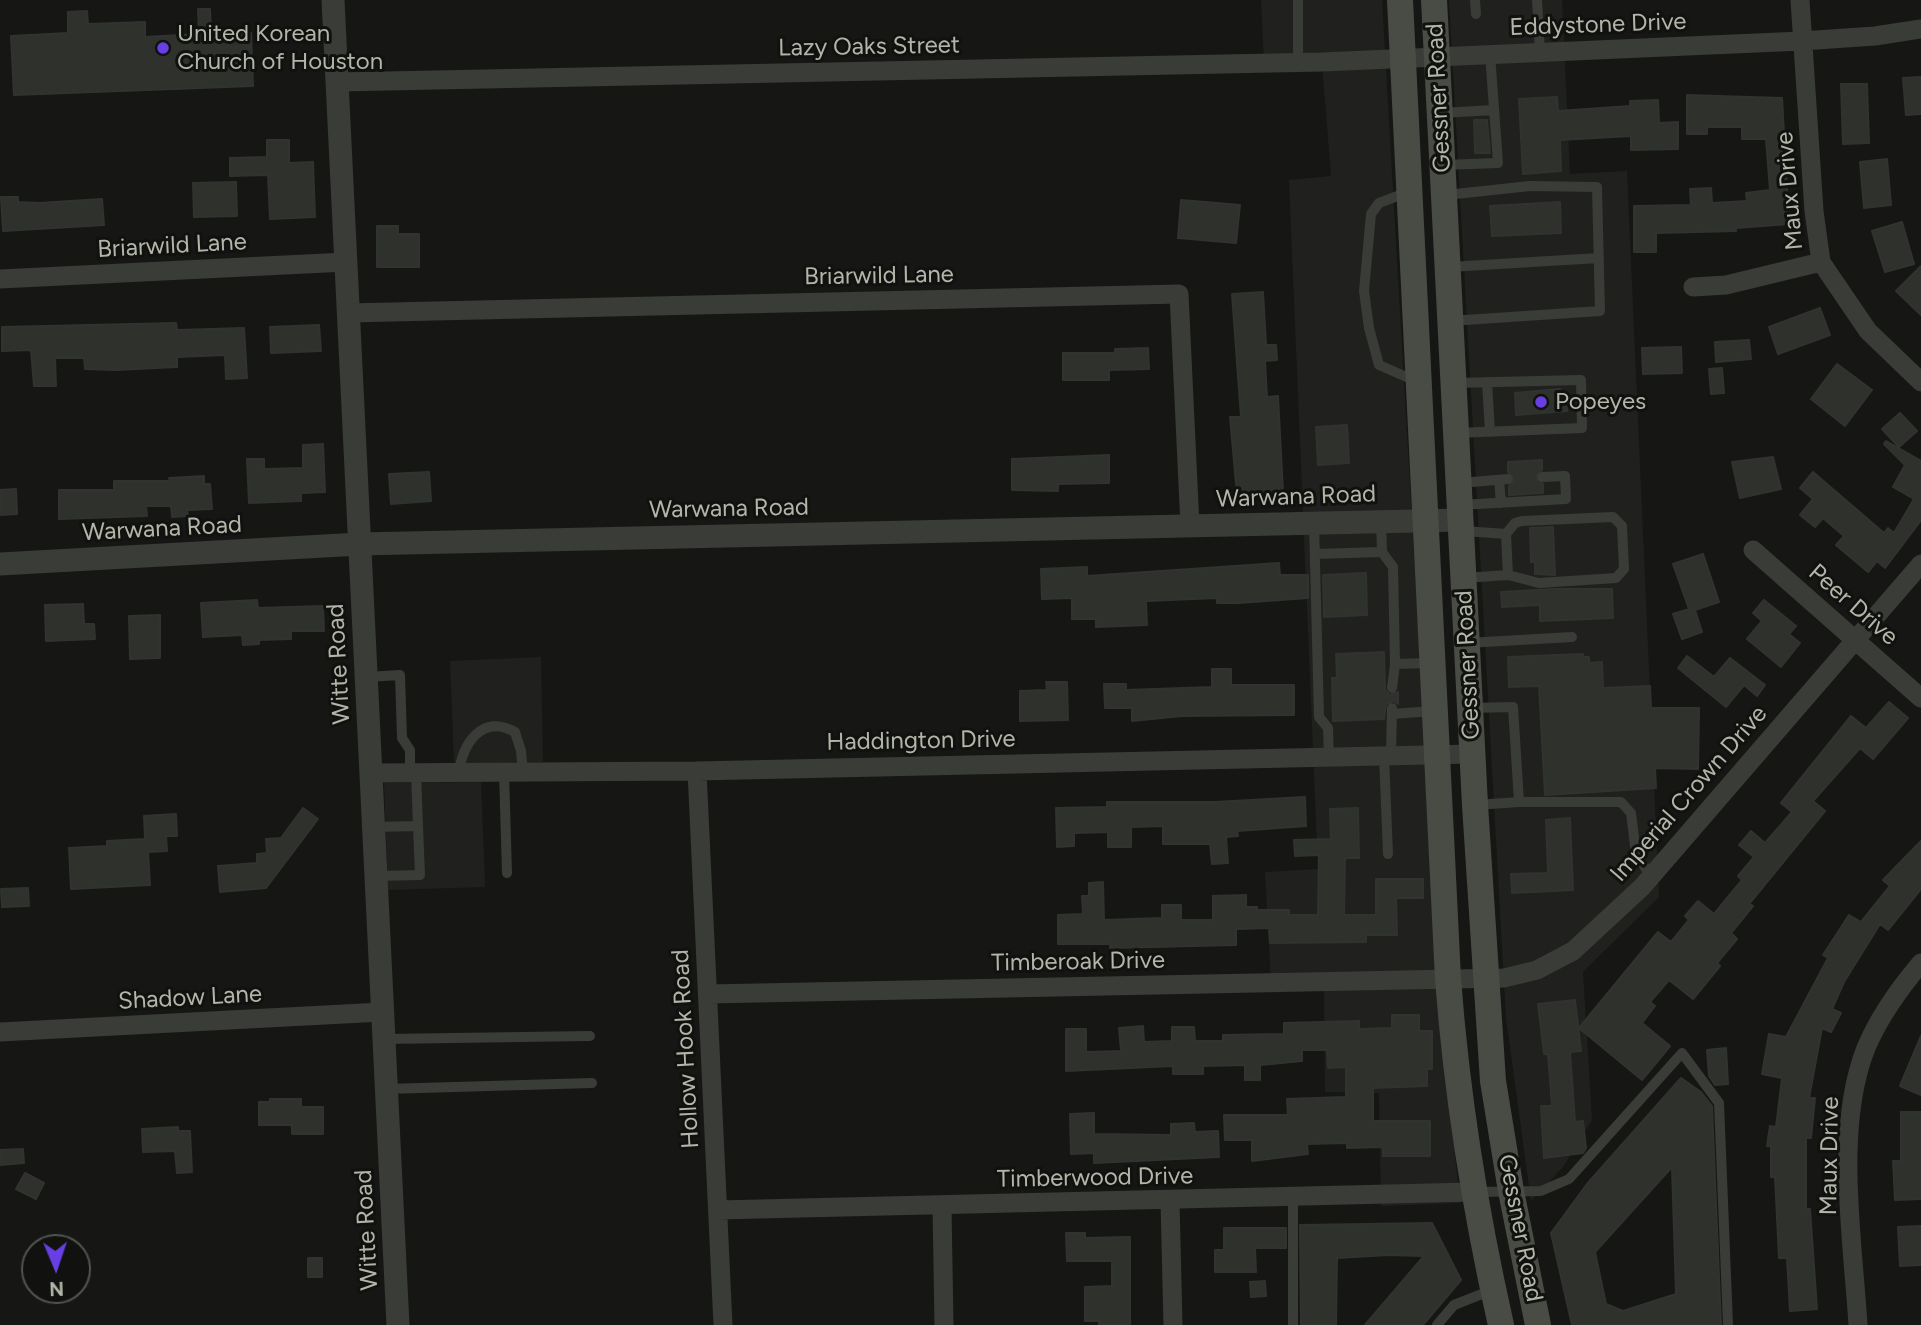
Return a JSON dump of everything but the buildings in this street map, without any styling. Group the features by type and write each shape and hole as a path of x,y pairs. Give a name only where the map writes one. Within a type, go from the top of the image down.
{"main road":[{"name":"Gessner Road","path":"1400,0 1448,979 1457,1086 1472,1192 1501,1325"},
{"name":"Gessner Road","path":"1434,0 1472,754 1493,1081 1511,1191 1538,1325"}],"street":[{"name":"Witte Road","path":"333,0 398,1325"},
{"name":"Maux Drive","path":"1800,0 1814,211 1821,262 1868,331 1921,382"},
{"name":"Eddystone Drive","path":"1402,59 1802,41 1875,36 1921,29"},
{"name":"Lazy Oaks Street","path":"337,82 1402,59"},
{"name":"Briarwild Lane","path":"0,279 346,262"},
{"path":"1693,287 1726,285 1821,262"},
{"name":"Briarwild Lane","path":"348,313 1179,294 1189,526"},
{"name":"Warwana Road","path":"0,564 360,544 1381,521 1426,525 1460,510"},
{"name":"Peer Drive","path":"1753,550 1921,698"},
{"name":"Imperial Crown Drive","path":"1448,979 1504,978 1537,970 1573,951 1652,877 1921,564"},
{"name":"Haddington Drive","path":"371,773 697,771 1472,754"},
{"name":"Hollow Hook Road","path":"697,771 723,1325"},
{"name":"Maux Drive","path":"1858,1325 1850,1168 1856,1082 1876,1026 1921,963"},
{"name":"Timberoak Drive","path":"708,994 1448,979"},
{"name":"Shadow Lane","path":"0,1032 382,1012"},
{"name":"Timberwood Drive","path":"718,1210 1472,1192"},
{"path":"1170,1201 1173,1325"},
{"path":"942,1206 943,1325"}],"lane":[{"path":"1298,0 1298,63"},
{"path":"1475,0 1476,14"},
{"path":"1537,0 1540,52"},
{"path":"1442,165 1498,163 1490,54"},
{"path":"1440,113 1494,110"},
{"path":"1444,196 1519,187 1597,187 1600,311 1450,321"},
{"path":"1409,192 1379,203 1371,214 1364,291 1368,328 1379,365 1418,382"},
{"path":"1447,267 1599,258"},
{"path":"1453,383 1581,380 1582,428 1456,433"},
{"path":"1487,382 1490,432"},
{"path":"1460,510 1501,503 1566,499 1565,476 1542,477"},
{"path":"1460,510 1504,479 1501,503"},
{"path":"1460,510 1506,534"},
{"path":"1463,578 1508,575 1539,583 1616,578 1624,569 1622,526 1617,519 1515,523 1506,534 1508,575"},
{"path":"1381,521 1382,552 1393,567 1395,664 1392,688"},
{"path":"1314,523 1319,717 1328,728 1329,757"},
{"path":"1315,554 1382,552"},
{"path":"1466,643 1572,637"},
{"path":"1395,664 1431,663"},
{"path":"366,677 400,676 402,738 410,750 418,826 420,876 376,876"},
{"path":"1470,708 1513,707 1519,802"},
{"path":"1388,854 1388,756 1392,711 1433,711"},
{"path":"459,772 461,752 468,741 480,731 495,727 515,732 522,751 513,772 507,873"},
{"path":"1475,805 1621,802 1631,813 1636,855 1652,877"},
{"path":"373,827 418,826"},
{"path":"384,1039 590,1036"},
{"path":"1472,1192 1541,1191 1569,1179 1682,1053 1719,1103 1728,1325"},
{"path":"386,1089 592,1083"},
{"path":"1293,1197 1293,1325"},
{"path":"1437,1325 1454,1306 1493,1289"}],"shaded area":[{"path":"1261,0 1382,0 1441,1023 1460,1203 1381,1206 1379,1093 1325,1092 1324,982 1271,983 1265,872 1318,869 1289,180 1331,176 1322,62 1264,63"},
{"path":"1449,0 1562,0 1570,174 1627,171 1659,897 1583,972 1592,1120 1563,1167 1531,1201 1506,1018"},
{"path":"541,657 543,762 454,764 450,661"},
{"path":"481,782 485,887 388,890 384,783"}],"place":[{"name":"United Korean Church of Houston","path":"163,48"},
{"name":"Popeyes","path":"1541,402"}]}
